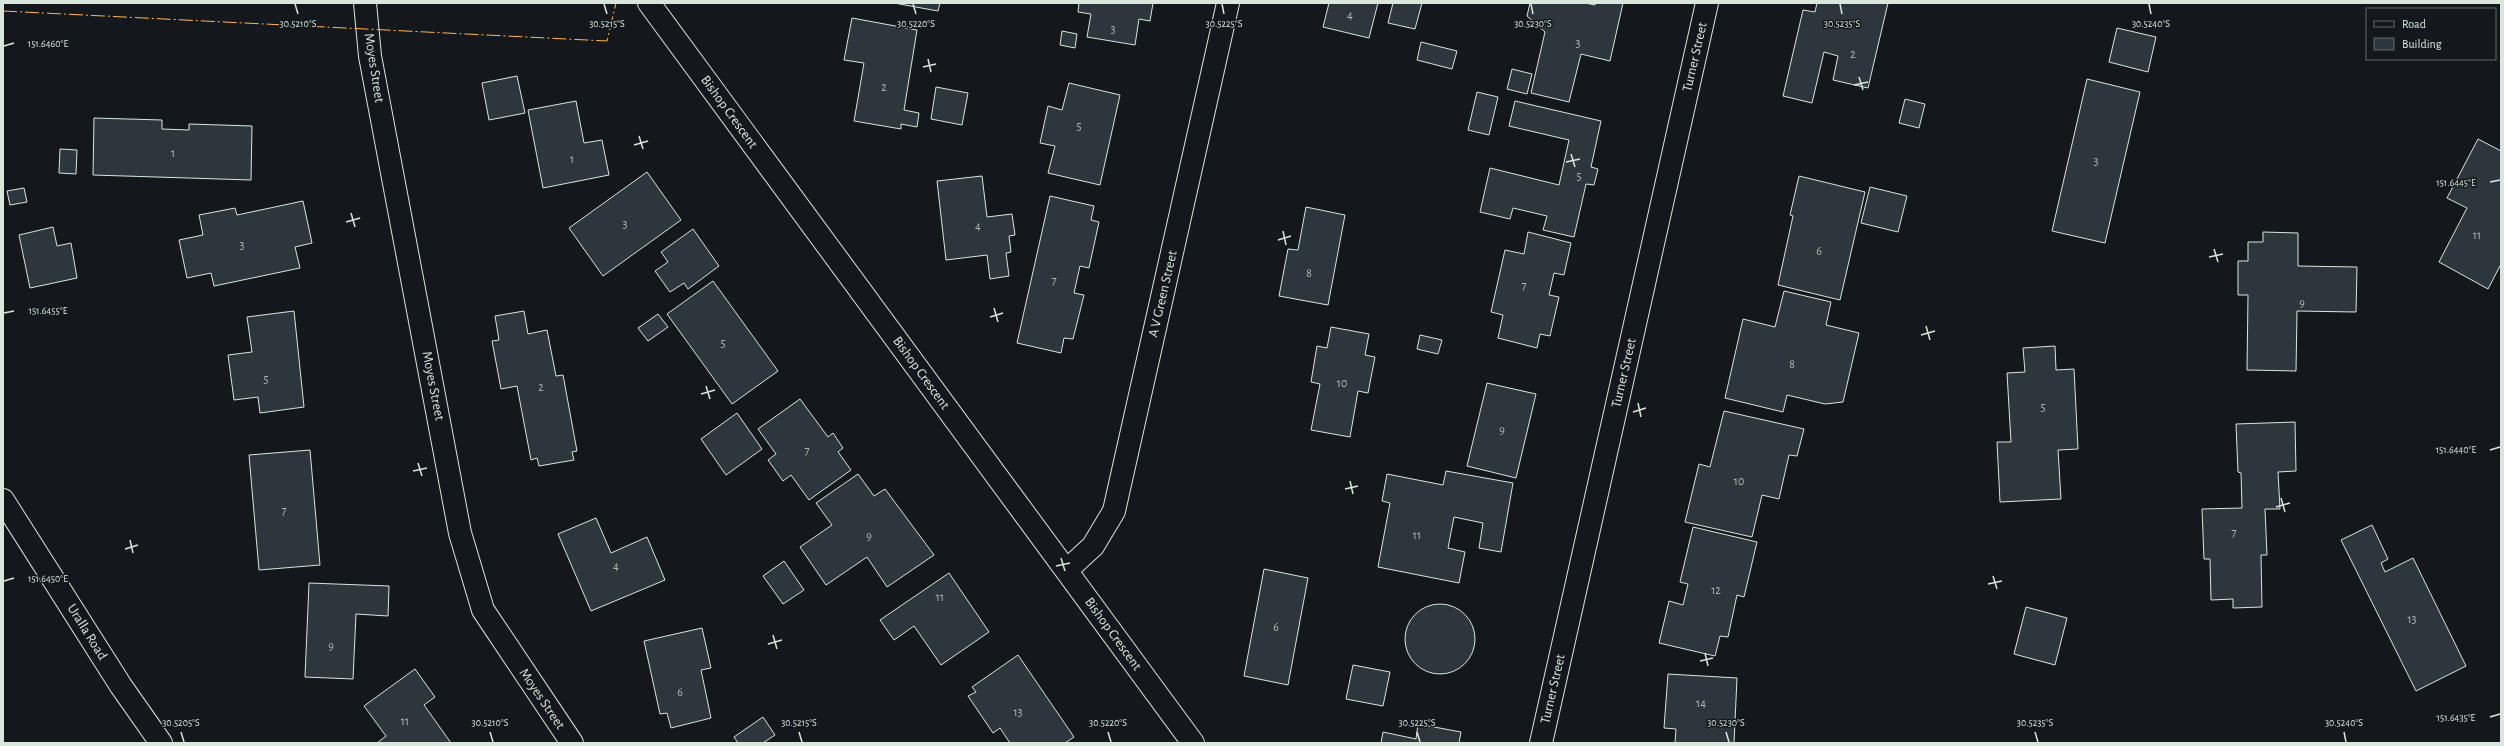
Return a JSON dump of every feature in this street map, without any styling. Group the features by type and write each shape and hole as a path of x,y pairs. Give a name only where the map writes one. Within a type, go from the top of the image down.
{"street":[{"name":"Moyes Street","path":"365,3 370,56 460,533 483,610 572,743"},
{"name":"Bishop Crescent","path":"649,3 1194,743"},
{"name":"A V Green Street","path":"1067,570 1093,546 1114,511 1228,3"},
{"name":"Turner Street","path":"1541,743 1707,3"},
{"name":"Uralla Road","path":"3,500 121,686 161,743"}],"building":[{"path":"894,3 940,3 938,11"},
{"path":"1079,3 1153,3 1150,21 1139,19 1135,45 1087,37 1091,14 1078,12"},
{"path":"1329,3 1378,3 1369,38 1323,27"},
{"path":"1393,3 1422,3 1415,29 1388,23"},
{"path":"1530,3 1585,3 1595,5 1595,3 1623,3 1610,61 1581,54 1569,102 1531,93 1545,32 1527,16"},
{"path":"1817,3 1888,3 1868,88 1833,80 1838,56 1824,52 1812,103 1783,96 1803,10 1815,12"},
{"path":"852,18 917,30 904,110 919,113 917,127 901,124 901,129 854,121 864,63 844,60"},
{"path":"2117,28 2156,37 2148,72 2109,62"},
{"path":"1062,31 1077,34 1075,48 1060,45"},
{"path":"1421,42 1457,51 1452,69 1417,60"},
{"path":"1512,69 1532,74 1527,94 1507,89"},
{"path":"517,76 525,113 489,120 482,83"},
{"path":"2087,79 2140,92 2105,243 2052,231"},
{"path":"1069,83 1120,95 1100,185 1048,173 1055,146 1040,143 1048,106 1062,110"},
{"path":"936,87 968,93 962,125 931,119"},
{"path":"1477,92 1498,97 1489,135 1468,130"},
{"path":"1905,99 1925,104 1919,128 1899,123"},
{"path":"576,101 584,143 602,140 609,175 543,188 528,110"},
{"path":"1515,101 1601,121 1591,167 1598,169 1594,185 1586,184 1574,237 1543,230 1547,216 1513,208 1510,219 1480,212 1490,168 1559,185 1569,140 1509,126"},
{"path":"94,118 162,120 162,129 189,130 189,124 252,126 251,180 93,175"},
{"path":"2478,139 2501,151 2501,264 2488,289 2439,262 2467,208 2447,198"},
{"path":"60,149 77,150 76,174 59,173"},
{"path":"647,172 681,220 603,276 569,228"},
{"path":"982,176 987,217 1012,214 1015,235 1009,236 1011,252 1006,253 1009,276 990,279 987,255 946,260 937,181"},
{"path":"1799,176 1865,192 1840,300 1778,285 1793,216 1790,215"},
{"path":"1870,187 1907,196 1898,232 1861,223"},
{"path":"24,188 27,202 10,205 7,191"},
{"path":"1050,196 1094,206 1091,220 1099,222 1089,268 1080,266 1074,293 1084,295 1073,339 1064,338 1061,353 1017,343"},
{"path":"303,201 312,243 295,247 300,268 214,286 211,273 187,278 179,240 203,235 199,215 235,208 237,215"},
{"path":"1306,207 1345,215 1328,305 1279,296 1288,249 1298,250"},
{"path":"53,227 57,246 71,243 77,278 30,288 19,235"},
{"path":"693,229 719,266 688,289 684,283 670,292 655,271 668,262 661,252"},
{"path":"1528,232 1571,243 1564,275 1554,273 1549,295 1559,297 1550,336 1540,334 1537,348 1498,338 1503,315 1491,312 1505,250 1524,254"},
{"path":"2263,232 2298,233 2298,266 2357,267 2356,312 2297,311 2296,371 2247,370 2248,295 2238,295 2238,261 2248,261 2248,242 2263,242"},
{"path":"713,281 778,371 732,404 667,314"},
{"path":"1784,291 1831,302 1826,325 1859,333 1843,402 1825,404 1787,395 1783,412 1725,398 1743,319 1775,327"},
{"path":"294,311 304,407 260,413 258,397 234,400 228,355 252,352 247,317"},
{"path":"524,311 528,334 547,330 556,376 563,375 577,451 572,452 574,460 539,466 537,458 531,460 517,386 501,389 492,341 499,340 495,316"},
{"path":"658,314 668,327 648,341 638,328"},
{"path":"1331,327 1369,334 1365,355 1375,357 1368,393 1358,391 1350,437 1311,430 1320,384 1311,382 1317,346 1327,348"},
{"path":"1420,335 1442,340 1438,354 1417,349"},
{"path":"2055,346 2056,370 2074,369 2078,449 2058,450 2061,499 2000,502 1997,442 2011,442 2007,373 2025,372 2023,348"},
{"path":"1487,383 1536,394 1516,478 1467,466"},
{"path":"800,399 828,437 833,433 843,448 838,452 851,470 809,500 791,475 783,481 768,460 776,454 758,429"},
{"path":"1724,411 1804,429 1797,456 1789,455 1779,499 1762,495 1752,537 1685,522 1699,464 1710,467"},
{"path":"737,413 762,449 726,475 701,439"},
{"path":"2295,422 2296,471 2278,472 2280,509 2265,509 2267,555 2261,555 2262,607 2233,608 2233,599 2211,600 2210,559 2204,559 2202,509 2242,508 2241,473 2238,472 2236,424"},
{"path":"310,450 320,565 259,570 249,455"},
{"path":"1446,471 1513,483 1501,552 1479,548 1483,523 1454,517 1448,548 1465,552 1459,583 1378,567 1390,503 1382,501 1387,474 1443,485"},
{"path":"858,474 874,496 885,489 934,555 887,587 867,557 826,585 800,547 832,525 816,503"},
{"path":"596,518 611,553 647,537 665,580 591,611 558,534"},
{"path":"2372,525 2388,559 2381,563 2385,572 2413,558 2466,666 2416,691 2341,540"},
{"path":"1693,527 1757,542 1744,597 1737,595 1728,637 1720,636 1715,656 1659,643 1669,601 1683,605 1688,584 1680,582"},
{"path":"784,561 804,590 783,604 763,576"},
{"path":"1264,569 1308,578 1288,685 1244,676"},
{"path":"949,573 989,632 941,665 914,626 894,640 880,620"},
{"path":"309,583 389,586 388,616 356,614 353,679 305,677"},
{"path":"1433,604 1447,604 1460,610 1469,619 1475,632 1473,652 1465,664 1447,674 1433,674 1420,668 1411,659 1405,646 1405,632 1411,619 1420,610"},
{"path":"2026,607 2067,618 2055,665 2014,654"},
{"path":"702,628 711,668 701,670 711,718 671,728 667,713 660,714 644,641"},
{"path":"1018,655 1074,737 1065,743 1010,743 1000,728 993,733 968,696 976,692 972,687"},
{"path":"1353,665 1390,672 1383,706 1346,699"},
{"path":"415,669 435,697 424,705 451,743 377,743 386,736 364,706"},
{"path":"1668,674 1737,678 1734,743 1675,743 1676,729 1664,728"},
{"path":"763,717 775,735 763,743 738,743 734,737"},
{"path":"1418,724 1461,732 1459,743 1381,743 1383,732 1416,739"}],"power":[{"path":"3,11 607,41 616,3"}]}
